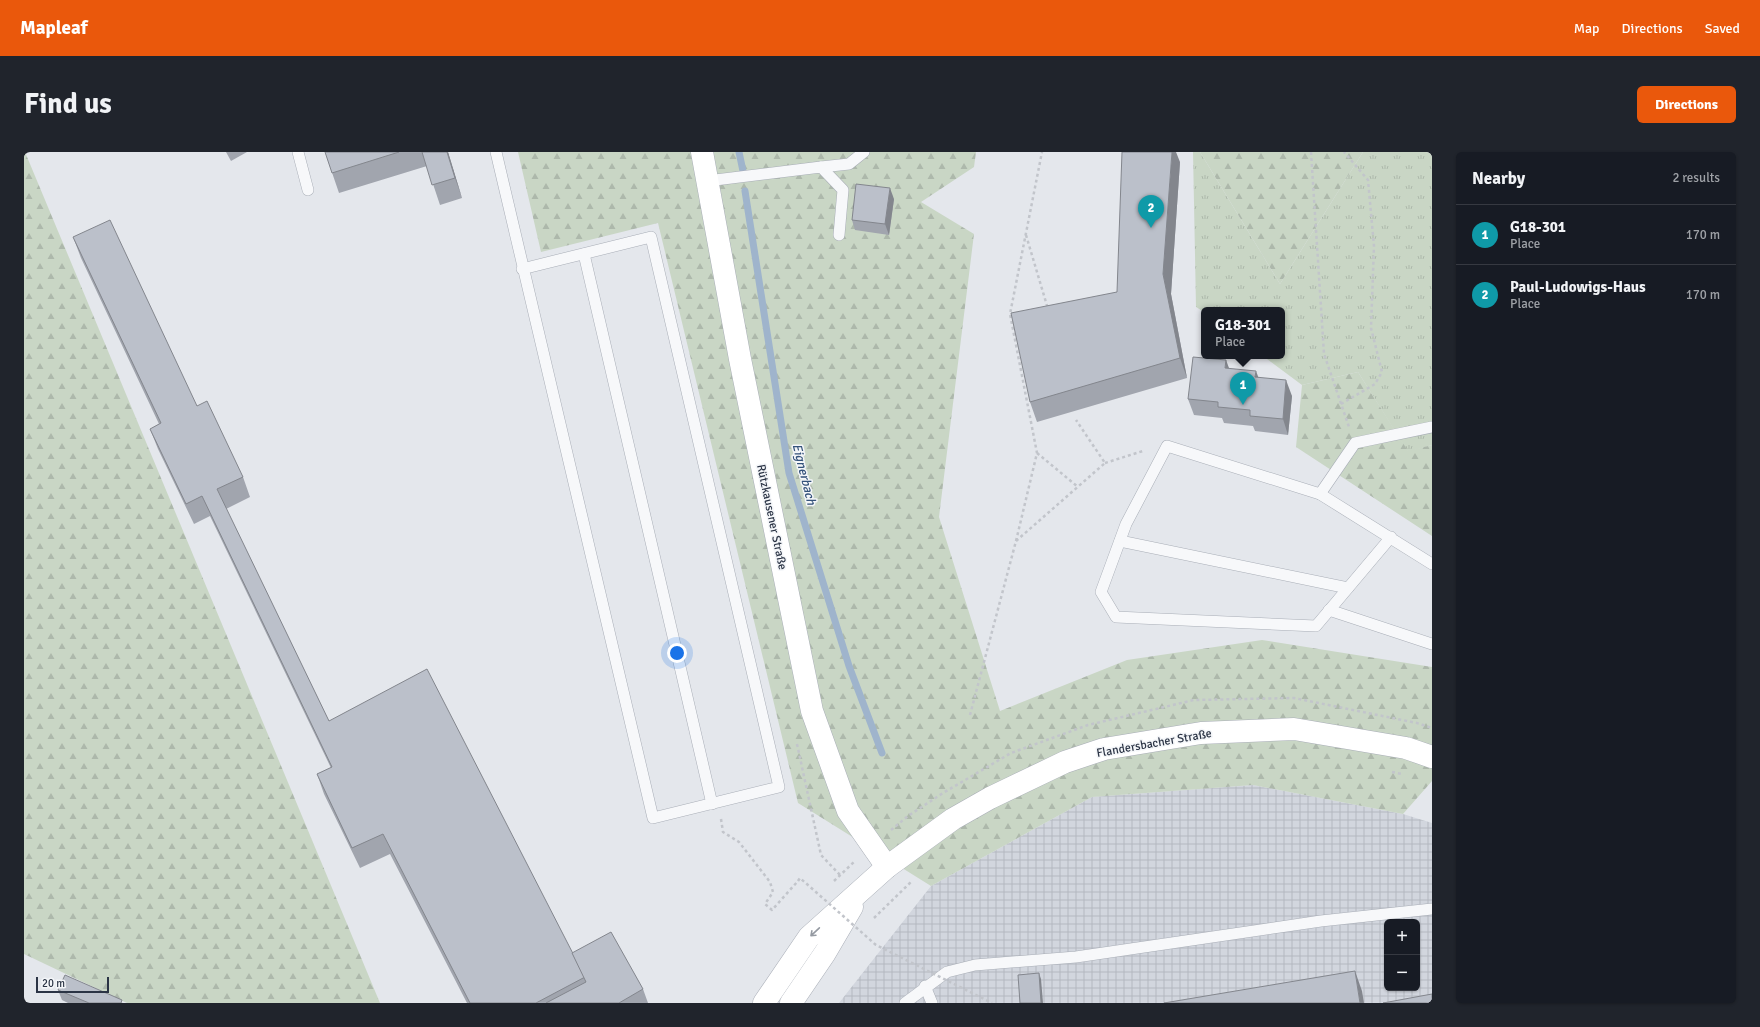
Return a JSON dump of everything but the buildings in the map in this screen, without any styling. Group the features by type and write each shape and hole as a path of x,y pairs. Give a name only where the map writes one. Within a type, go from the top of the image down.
{"street":[{"name":"Rützkausener Straße","path":"702,152 740,359 812,711 848,812 887,867"},
{"name":"Flandersbacher Straße","path":"764,1003 809,937 887,867 953,819 990,798 1065,762 1104,749 1200,733 1294,729 1406,748 1432,757"},
{"name":"Flandersbacher Straße","path":"791,1003 825,953 864,887"}],"lane":[{"path":"298,152 308,190"},
{"path":"496,152 522,269 653,818 779,787 651,237 522,269"},
{"path":"707,181 849,164 864,152"},
{"path":"821,167 843,190 839,235"},
{"path":"584,254 715,803"},
{"path":"1320,494 1355,443 1432,426"},
{"path":"1391,537 1316,626 1116,617 1101,592 1126,524 1167,446 1320,494 1391,537 1432,564"},
{"path":"1120,541 1348,588"},
{"path":"1329,610 1432,644"},
{"path":"905,1003 925,986 947,972 976,965 1076,957 1321,921 1432,909"},
{"path":"925,986 932,1003"}],"path":[{"path":"970,715 1016,541 1037,453 1010,314 1042,152"},
{"path":"1311,152 1324,354 1355,443"},
{"path":"1341,404 1375,384 1382,372 1372,328 1374,246 1368,180 1344,152"},
{"path":"1026,235 1049,314"},
{"path":"1076,420 1105,463"},
{"path":"1016,541 1105,463 1167,446"},
{"path":"1037,453 1078,487"},
{"path":"1387,771 1402,774"},
{"path":"715,803 724,832 739,842 770,882 773,892 764,904 772,910 800,878 876,945 992,1003"},
{"path":"873,919 916,878"},
{"path":"860,935 864,930"}],"shaded area":[{"path":"1253,785 1403,814 1432,823 1432,1003 839,1003 931,886 1092,797"}],"green space":[{"path":"24,152 380,1003 127,1003 24,954"},
{"path":"518,152 976,152 974,167 921,202 974,234 939,517 1000,711 1127,660 1262,640 1432,667 1432,781 1403,814 1253,785 1092,797 931,886 798,803 658,223 541,252"},
{"path":"1193,152 1200,152 1280,284 1363,152 1432,152 1432,445 1408,452 1358,372 1302,385 1267,359 1285,359 1285,307 1201,307 1201,310 1196,307"},
{"path":"1200,152 1363,152 1280,284"},
{"path":"1358,372 1408,451 1432,445 1432,536 1296,447 1302,385"}],"waterway":[{"name":"Eignerbach","path":"739,152 743,171"},
{"name":"Eignerbach","path":"745,191 789,473 849,666 882,753"}],"place":[{"name":"Paul-Ludowigs-Haus","path":"1151,228"},
{"name":"G18-301","path":"1243,405"}]}
